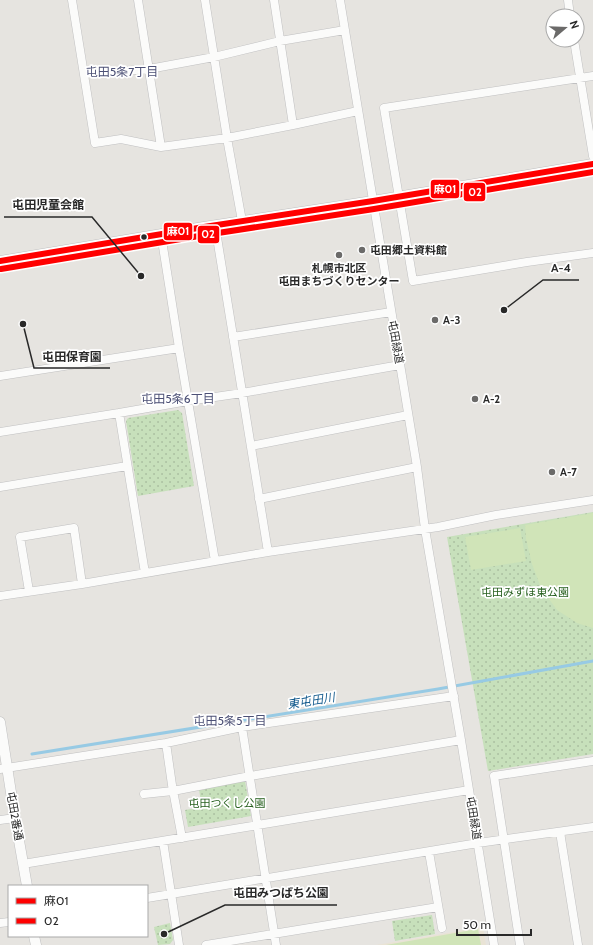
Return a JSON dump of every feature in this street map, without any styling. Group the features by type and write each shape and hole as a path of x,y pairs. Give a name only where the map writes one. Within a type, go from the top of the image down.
{"street":[{"path":"72,0 95,143 121,139 161,147 227,138 358,111"},
{"path":"138,0 161,147"},
{"path":"205,0 242,221"},
{"path":"274,0 293,125"},
{"name":"屯田緑道","path":"340,0 494,945"},
{"path":"84,74 149,69 214,57 280,41 345,30"},
{"path":"575,48 593,156"},
{"path":"593,76 384,108 413,281 527,262 593,253"},
{"path":"0,261 593,164"},
{"path":"215,225 268,552"},
{"path":"161,234 214,561"},
{"path":"233,337 391,312"},
{"path":"0,376 179,348"},
{"path":"0,432 119,414 188,401 242,394 400,365"},
{"path":"119,414 145,573"},
{"path":"251,446 408,415"},
{"path":"0,487 127,466"},
{"path":"259,499 417,467"},
{"path":"0,596 82,584 268,552 425,529 496,515 593,500"},
{"path":"29,591 20,537 74,528 82,584"},
{"path":"2,766 166,743 242,727 453,690"},
{"name":"屯田2番通","path":"0,722 2,766 15,818 27,885"},
{"path":"242,727 276,945"},
{"path":"144,794 461,740"},
{"path":"166,743 182,838"},
{"path":"520,945 494,776 593,761"},
{"path":"24,864 469,790"},
{"path":"0,820 15,818"},
{"path":"148,898 478,843 593,827"},
{"path":"560,832 578,945"},
{"path":"163,841 179,945"},
{"path":"429,852 442,928"},
{"path":"206,945 438,907"}],"shaded area":[{"path":"483,927 486,945 376,945"}],"green space":[{"path":"178,410 182,413 194,486 138,496 126,421 128,418"},
{"name":"屯田みずほ東公園","path":"593,512 593,754 488,771 447,537"},
{"path":"593,513 593,628 577,623 557,610 541,588 532,564 526,539 525,525"},
{"path":"520,528 526,561 471,570 465,537"},
{"name":"屯田つくし公園","path":"245,781 251,816 188,827 185,810 202,807 199,790"},
{"path":"432,915 435,934 395,941 392,921"},
{"path":"170,923 173,940 170,944 158,945 154,927"},
{"path":"478,929 481,945 386,945"}],"waterway":[{"name":"東屯田川","path":"32,754 438,689 593,661"}],"transit line":[{"name":"麻01","path":"0,261 593,164"},
{"name":"02","path":"1,269 593,172"}],"place":[{"name":"屯田郷土資料館","path":"362,250"},
{"name":"札幌市北区 屯田まちづくりセンター","path":"339,255"},
{"name":"屯田児童会館","path":"141,276"},
{"name":"A-4","path":"504,310"},
{"name":"A-3","path":"435,320"},
{"name":"屯田保育園","path":"23,324"},
{"name":"A-2","path":"475,399"},
{"name":"A-7","path":"552,472"},
{"name":"屯田みつばち公園","path":"164,934"}],"district":[{"name":"屯田5条7丁目","path":"122,72"},
{"name":"屯田5条6丁目","path":"178,399"},
{"name":"屯田5条5丁目","path":"230,721"}]}
